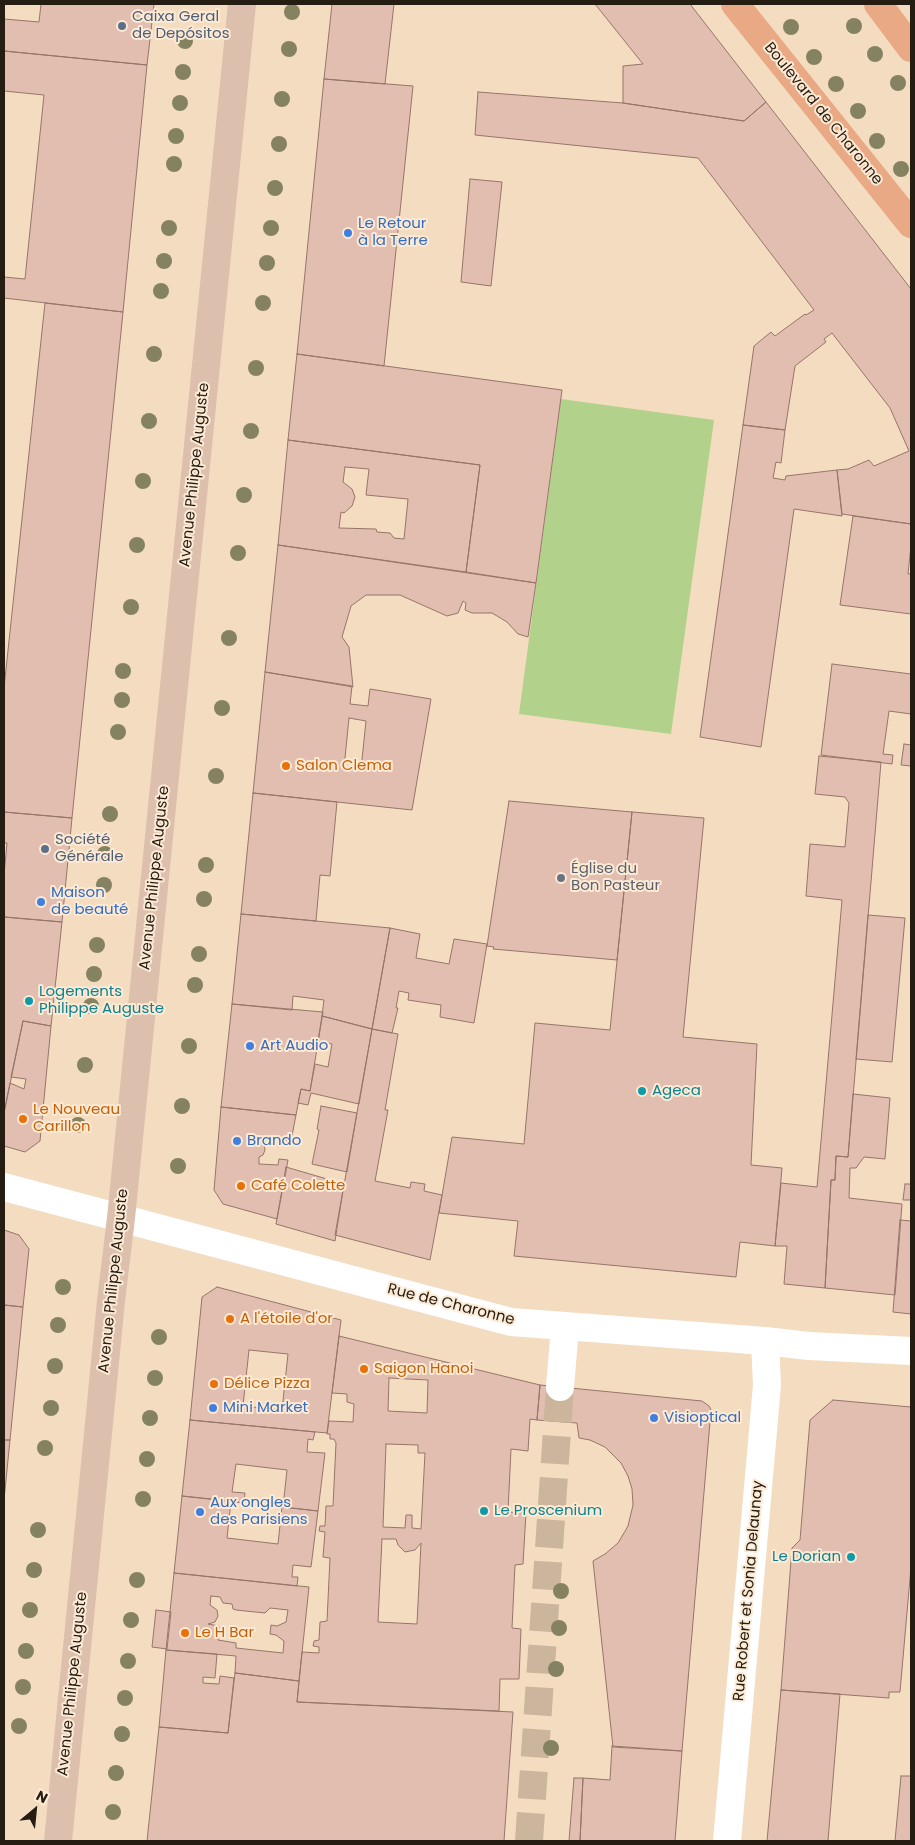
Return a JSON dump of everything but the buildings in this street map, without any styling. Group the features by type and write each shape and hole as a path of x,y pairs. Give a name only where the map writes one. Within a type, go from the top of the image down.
{"main road":[{"name":"Avenue Philippe Auguste","path":"58,1841 242,4"},
{"name":"Boulevard de Charonne","path":"735,4 911,224"},
{"path":"878,4 911,48"}],"street":[{"name":"Rue de Charonne","path":"4,1188 511,1322 809,1346 911,1351"},
{"path":"560,1387 565,1326"},
{"name":"Rue Robert et Sonia Delaunay","path":"726,1841 767,1385 765,1342"}],"green space":[{"path":"561,399 714,420 671,734 519,714"}],"tunnel":[{"path":"529,1841 560,1387"}],"place":[{"name":"Caixa Geral de Depósitos","path":"122,26"},
{"name":"Le Retour à la Terre","path":"348,233"},
{"name":"Salon Clema","path":"286,766"},
{"name":"Société Générale","path":"45,849"},
{"name":"Église du Bon Pasteur","path":"561,878"},
{"name":"Maison de beauté","path":"41,902"},
{"name":"Logements Philippe Auguste","path":"29,1001"},
{"name":"Art Audio","path":"250,1046"},
{"name":"Ageca","path":"642,1091"},
{"name":"Le Nouveau Carillon","path":"23,1119"},
{"name":"Brando","path":"237,1141"},
{"name":"Café Colette","path":"241,1186"},
{"name":"A l'étoile d'or","path":"230,1319"},
{"name":"Saigon Hanoi","path":"364,1369"},
{"name":"Délice Pizza","path":"214,1384"},
{"name":"Mini Market","path":"213,1408"},
{"name":"Visioptical","path":"654,1418"},
{"name":"Le Proscenium","path":"484,1511"},
{"name":"Aux ongles des Parisiens","path":"200,1512"},
{"name":"Le Dorian","path":"851,1557"},
{"name":"Le H Bar","path":"185,1633"}]}
